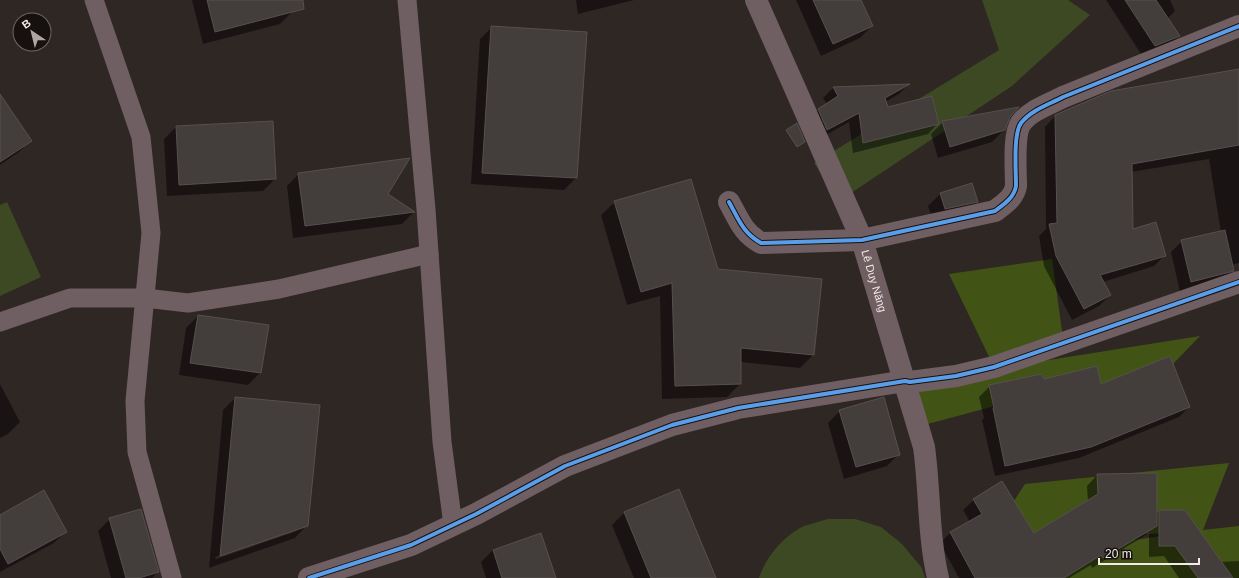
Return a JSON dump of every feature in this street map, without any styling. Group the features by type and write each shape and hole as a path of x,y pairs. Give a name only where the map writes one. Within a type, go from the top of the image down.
{"street":[{"name":"Lê Duy Năng","path":"756,0 862,240 924,447 927,471 930,529 938,578"},
{"path":"729,202 746,233 751,238 761,243 862,240 995,210 1007,202 1015,193 1016,134 1022,123 1036,111 1063,97 1239,26"},
{"path":"309,578 411,544 476,514 565,466 672,424 738,408 905,381 910,382 956,376 994,367 1239,282"}],"lane":[{"path":"94,0 141,137 152,233 135,402 137,452 172,578"},
{"path":"407,0 426,209 442,442 453,525"},
{"path":"0,322 70,298 145,298 188,303 279,289 429,254"}],"green space":[{"path":"982,0 1068,0 1090,15 1012,86 839,201 814,163 999,50"},
{"path":"7,202 41,277 0,296 0,205"},
{"path":"1052,259 1063,338 994,367 949,274"},
{"path":"1200,336 1149,389 1054,390 924,425 910,382"},
{"path":"1229,463 1203,530 1239,526 1239,578 1061,578 1087,547 1189,532 1065,538 991,536 1025,484"},
{"path":"828,519 855,519 881,527 902,544 922,568 925,578 759,578 762,570 775,549 793,532 800,528"}],"building":[{"path":"207,0 303,0 304,9 215,32"},
{"path":"813,0 861,0 873,26 833,44"},
{"path":"1125,0 1156,0 1180,36 1155,46"},
{"path":"491,26 587,32 577,178 482,173"},
{"path":"1239,69 1239,145 1132,164 1133,229 1156,222 1166,256 1100,275 1111,295 1084,309 1056,256 1049,224 1057,223 1055,115 1111,91"},
{"path":"910,84 885,98 888,107 932,96 939,124 863,143 859,113 827,130 818,109 838,96 833,87"},
{"path":"0,94 32,141 0,162"},
{"path":"1019,107 1010,117 1005,130 950,147 942,121"},
{"path":"273,121 276,179 179,185 176,126"},
{"path":"797,123 805,142 797,147 786,130"},
{"path":"410,158 388,194 415,212 305,226 298,173"},
{"path":"691,179 718,269 822,279 814,355 741,348 741,384 675,386 672,283 641,292 614,201"},
{"path":"972,183 978,202 945,209 940,193"},
{"path":"1225,230 1234,271 1191,282 1181,240"},
{"path":"198,315 269,325 261,373 190,363"},
{"path":"1170,356 1190,407 1091,447 1005,466 989,385 1042,374 1044,379 1097,366 1101,384"},
{"path":"235,397 320,405 308,526 220,556"},
{"path":"884,397 900,455 856,467 839,410"},
{"path":"1157,473 1157,526 1103,558 1101,555 1064,578 975,578 950,532 982,514 973,499 1002,481 1034,533 1098,494 1097,474"},
{"path":"679,489 716,578 651,578 624,512"},
{"path":"44,490 67,532 8,564 0,549 0,515"},
{"path":"141,509 159,572 139,578 126,578 109,518"},
{"path":"1159,510 1185,510 1233,578 1198,578 1175,546 1159,546"},
{"path":"541,533 556,578 502,578 493,550"}],"cycle path":[{"path":"729,202 746,230 761,243 862,240 995,211 1008,200 1015,190 1018,128 1030,114 1063,97 1239,26"},
{"path":"309,578 411,545 476,514 565,466 672,425 738,408 905,381 910,382 956,376 994,367 1239,282"}]}
